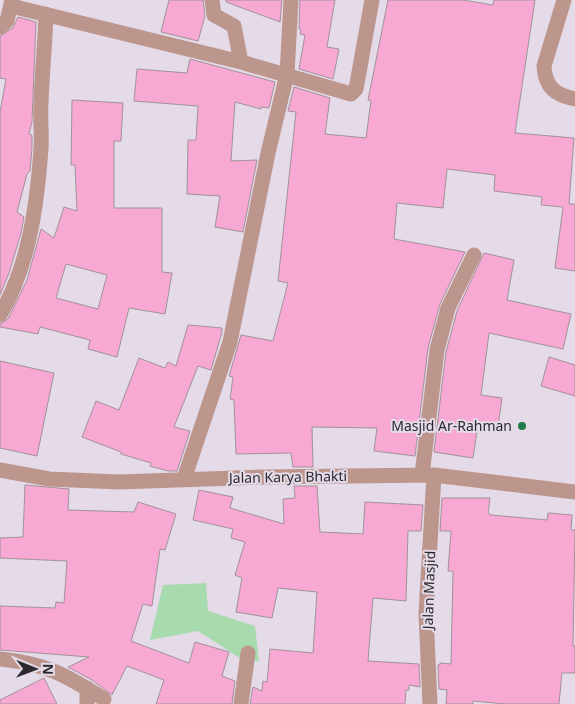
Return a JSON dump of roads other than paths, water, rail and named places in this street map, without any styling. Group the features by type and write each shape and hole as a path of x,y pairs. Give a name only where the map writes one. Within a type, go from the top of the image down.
{"street":[{"path":"212,0 214,15 234,26 241,62"},
{"path":"184,480 230,342 268,152 287,74 290,0"},
{"path":"0,27 7,20 11,3 46,14 287,74 348,94 353,93 356,89 372,0"},
{"path":"564,0 544,66 544,76 550,89 564,97 575,99"},
{"path":"0,315 11,296 23,263 36,198 41,147 41,104 46,14"},
{"name":"Jalan Masjid","path":"430,704 426,614 428,475 437,350 448,308 474,256"},
{"name":"Jalan Karya Bhakti","path":"0,470 49,479 119,482 428,475 575,492"},
{"path":"242,704 248,653"},
{"path":"0,658 33,662 66,675 104,699"},
{"path":"87,688 87,704"}],"place":[{"name":"Masjid Ar-Rahman","path":"522,426"}]}
